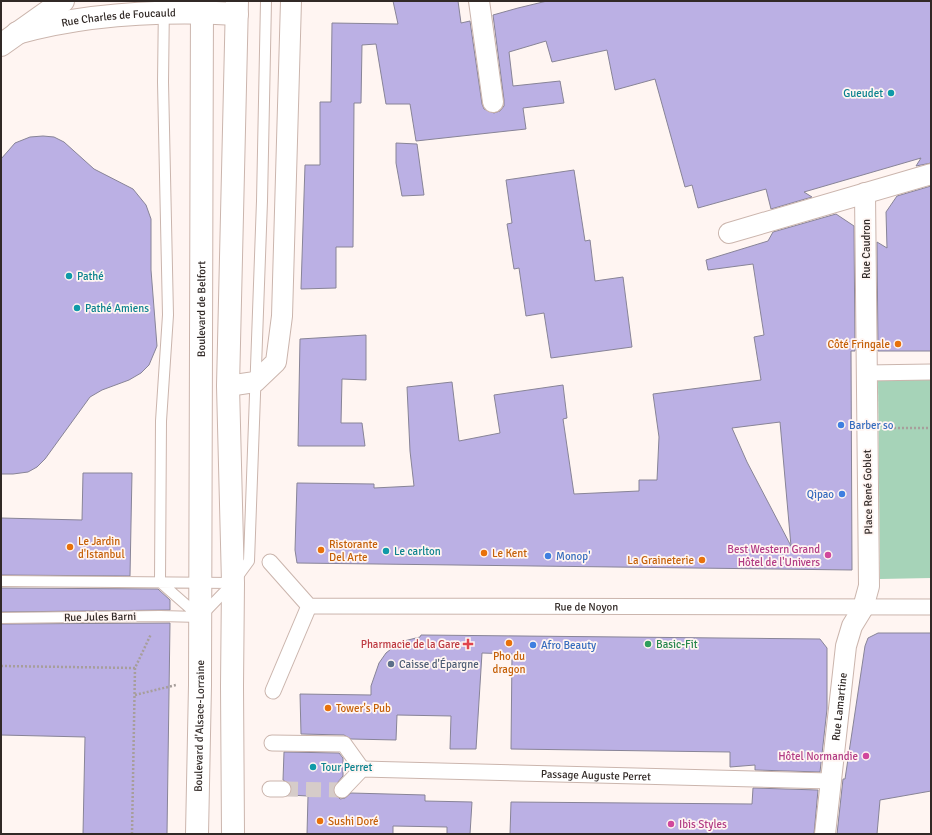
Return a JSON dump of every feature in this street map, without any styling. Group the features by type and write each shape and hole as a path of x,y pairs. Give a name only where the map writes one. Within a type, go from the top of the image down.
{"main road":[{"name":"Rue Charles de Foucauld","path":"9,39 63,1"},
{"name":"Rue Charles de Foucauld","path":"9,39 58,23 163,7 196,5 237,7"},
{"name":"Boulevard de Belfort","path":"196,5 200,617"},
{"path":"233,834 233,583 228,386 237,7"},
{"name":"Boulevard d'Alsace-Lorraine","path":"197,834 200,617"}],"street":[{"path":"228,386 255,382 276,362 282,316 290,1"},
{"path":"479,1 493,102"},
{"path":"729,233 931,174"},
{"name":"Rue Caudron","path":"866,193 866,373"},
{"path":"866,373 931,372"},
{"name":"Place René Goblet","path":"864,608 869,586 866,373"},
{"path":"270,562 309,606 273,691"},
{"name":"Rue de Noyon","path":"309,606 864,608"},
{"path":"864,608 931,607"},
{"name":"Rue Lamartine","path":"824,834 846,646 852,626 864,608"},
{"path":"272,742 344,744 362,769 342,790"},
{"name":"Passage Auguste Perret","path":"362,769 830,781"}],"lane":[{"path":"163,7 168,314 161,421 160,582 200,617 233,583 249,562 262,201 266,1"},
{"path":"1,581 233,583"},
{"name":"Rue Jules Barni","path":"1,618 200,617"}],"path":[{"path":"867,429 931,428"},
{"path":"1,666 136,668 132,834"},
{"path":"135,695 176,685"}],"green space":[{"path":"878,379 931,379 931,578 880,579"}],"building":[{"path":"393,1 458,1 461,23 470,21 482,104 484,109 494,113 500,111 504,106 504,100 493,15 518,8 547,1 931,1 931,163 916,166 921,158 804,192 812,197 771,209 766,189 698,208 692,185 685,187 655,79 615,90 607,50 552,62 546,41 509,52 513,86 560,81 564,103 523,108 526,129 416,141 410,104 386,104 376,44 362,45 361,103 354,103 353,247 336,247 336,288 301,289 305,165 320,165 320,102 331,102 332,23 398,24"},
{"name":"Pathé","path":"30,137 54,137 64,142 94,169 133,189 146,205 151,219 151,270 157,346 149,365 141,373 129,380 102,390 90,397 45,459 37,467 28,472 1,474 1,159 15,143"},
{"path":"396,143 417,144 424,195 402,196 396,163"},
{"path":"574,170 585,241 590,240 595,281 623,277 632,347 551,358 544,313 526,316 519,268 514,269 507,224 512,223 506,180"},
{"path":"931,186 931,351 878,351 877,242 887,248 886,212 897,196"},
{"path":"836,214 854,226 855,351 851,351 852,570 297,563 295,550 297,483 374,484 374,488 414,486 410,451 407,387 452,382 459,441 500,433 494,395 563,385 567,418 563,419 574,494 639,491 639,480 657,480 659,437 653,394 761,380 754,337 764,335 753,264 708,270 706,260 768,241 773,232","holes":["780,422 791,546 747,462 732,428"]},
{"path":"366,335 366,380 342,379 341,423 362,423 365,446 298,446 300,339"},
{"path":"83,473 132,473 130,576 1,575 1,518 82,520"},
{"path":"1,588 158,589 170,600 170,610 1,612"},
{"path":"170,623 167,834 83,834 85,737 1,735 1,624"},
{"path":"878,633 931,633 931,791 880,800 877,834 837,834 843,779 845,779 865,646 868,638"},
{"path":"421,635 820,639 827,648 827,709 820,772 755,770 755,765 730,767 730,752 511,749 512,654 482,653 476,749 450,749 451,716 397,715 396,740 351,739 344,735 301,734 300,694 371,695 371,686 379,663 386,653 400,642 420,637"},
{"path":"284,752 339,753 343,758 343,776 333,788 334,793 340,799 345,798 351,793 425,795 425,801 472,802 470,834 447,834 447,827 393,826 393,834 307,834 308,796 289,795 292,789 291,785 283,780"},
{"path":"753,788 818,790 814,834 510,834 511,802 752,804"}],"tunnel":[{"path":"283,789 342,790"}],"place":[{"name":"Gueudet","path":"891,93"},
{"name":"Pathé","path":"69,276"},
{"name":"Pathé Amiens","path":"77,308"},
{"name":"Côté Fringale","path":"898,344"},
{"name":"Barber so","path":"841,425"},
{"name":"Qipao","path":"842,494"},
{"name":"Le Jardin d'Istanbul","path":"70,547"},
{"name":"Ristorante Del Arte","path":"321,550"},
{"name":"Le carlton","path":"386,551"},
{"name":"Le Kent","path":"484,553"},
{"name":"Best Western Grand Hôtel de l'Univers","path":"828,555"},
{"name":"Monop'","path":"548,556"},
{"name":"La Graineterie","path":"702,560"},
{"name":"Pho du dragon","path":"509,643"},
{"name":"Pharmacie de la Gare","path":"468,644"},
{"name":"Basic-Fit","path":"648,644"},
{"name":"Afro Beauty","path":"533,645"},
{"name":"Caisse d'Épargne","path":"391,664"},
{"name":"Tower's Pub","path":"328,708"},
{"name":"Hôtel Normandie","path":"866,756"},
{"name":"Tour Perret","path":"313,767"},
{"name":"Sushi Doré","path":"320,821"},
{"name":"Ibis Styles","path":"671,824"}]}
